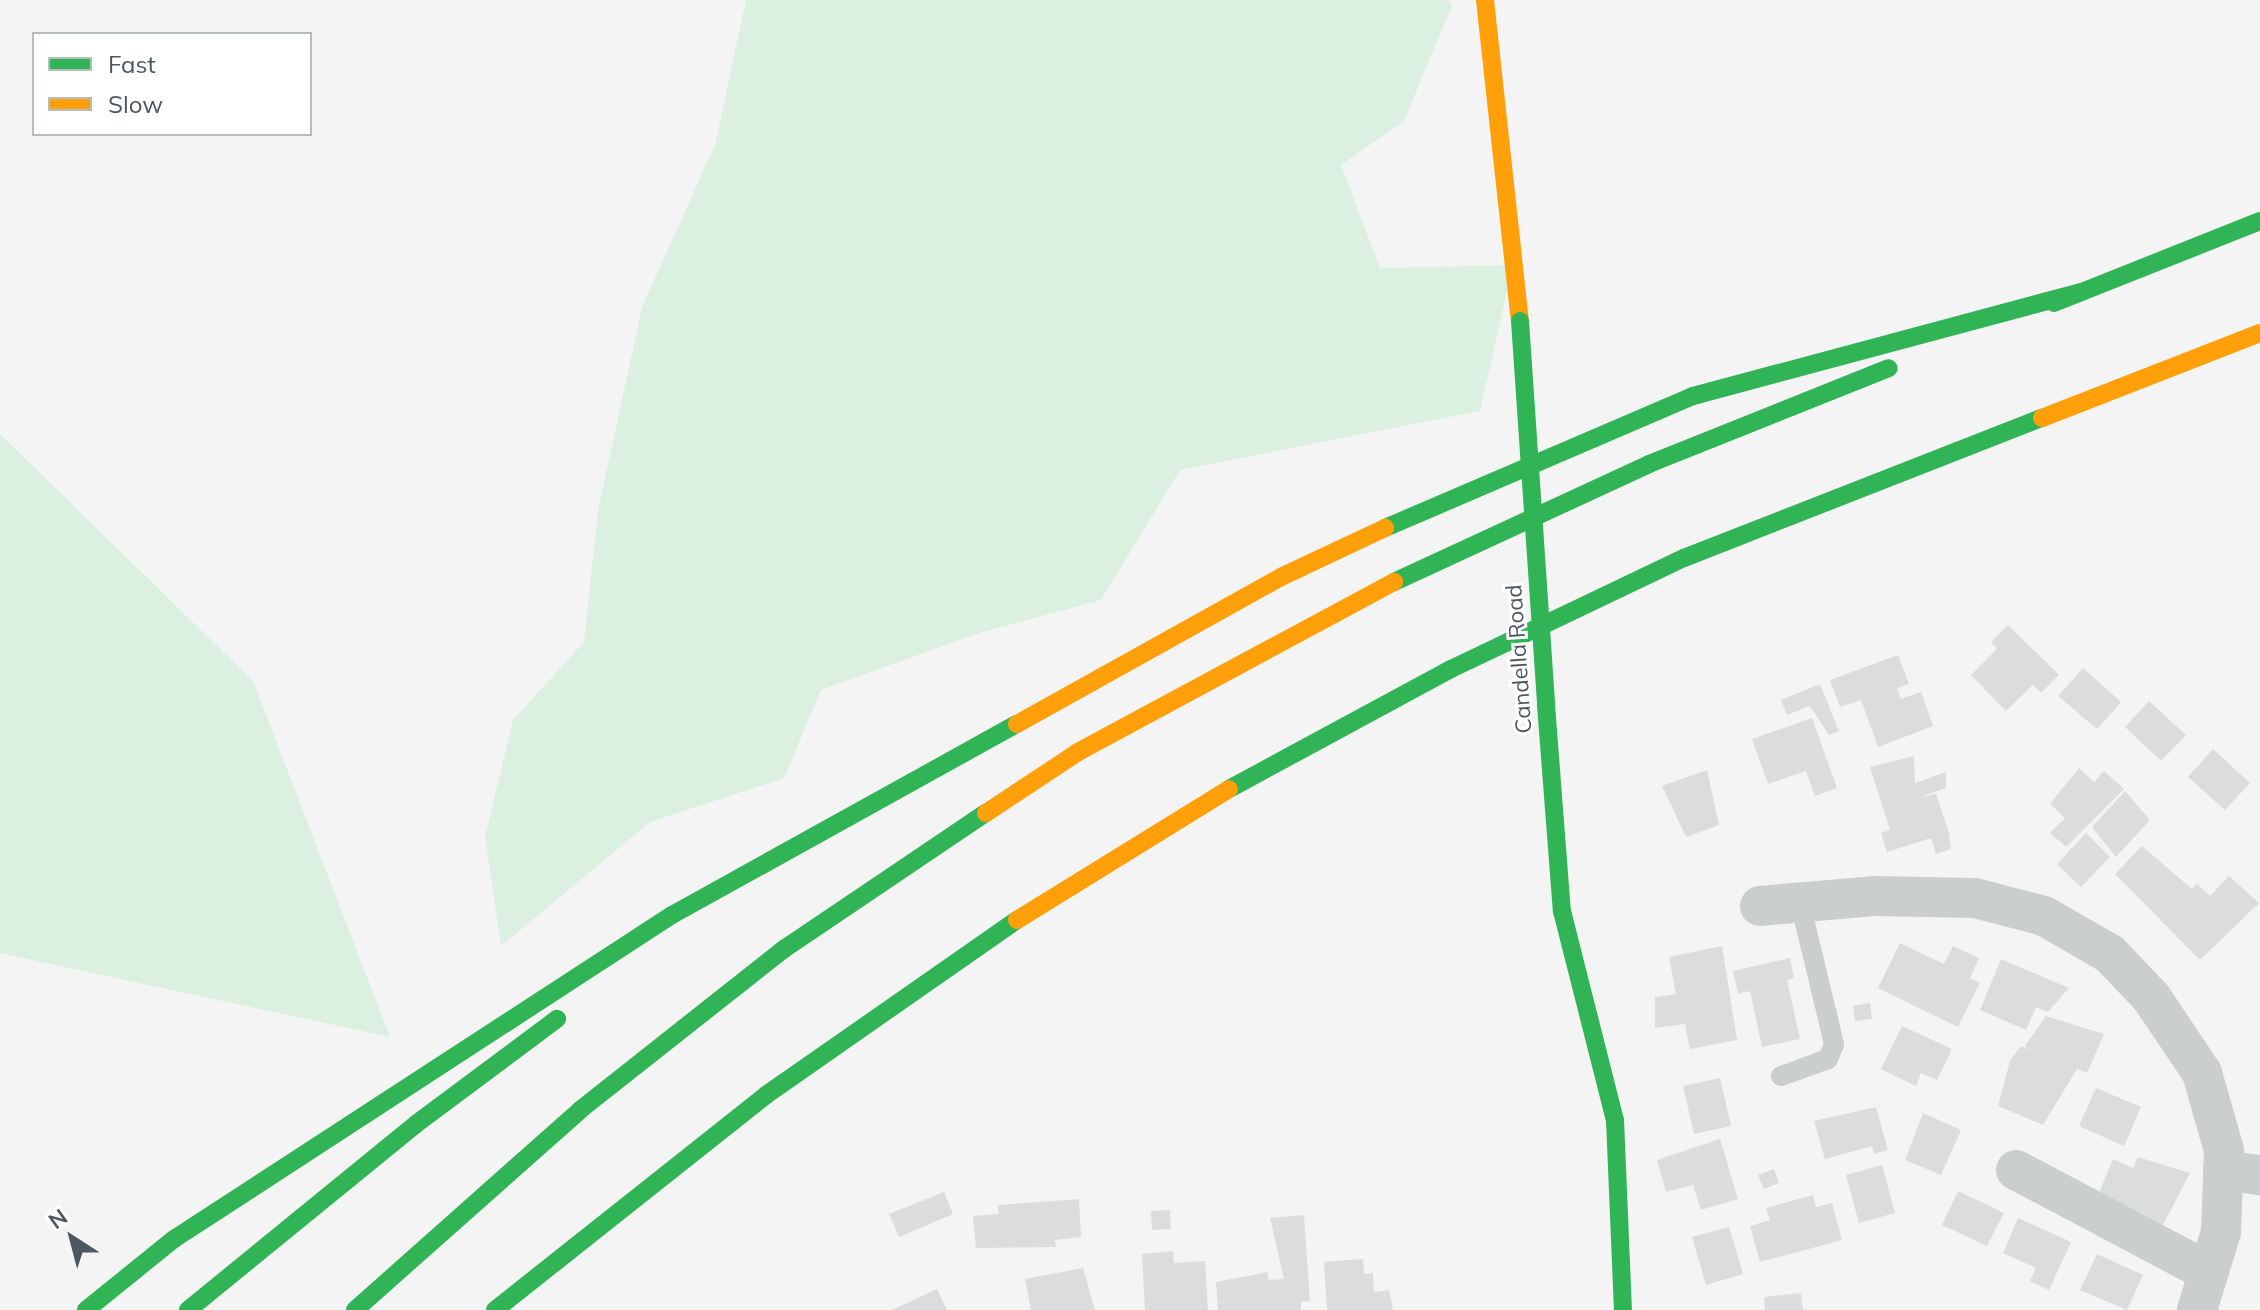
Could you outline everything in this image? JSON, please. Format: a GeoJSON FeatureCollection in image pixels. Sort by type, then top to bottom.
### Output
{"type":"FeatureCollection","features":[{"type":"Feature","properties":{"kind":"main road","name":"Candella Road"},"geometry":{"type":"LineString","coordinates":[[1485,0],[1520,321],[1562,911],[1615,1120],[1623,1310]]}},
{"type":"Feature","properties":{"kind":"main road"},"geometry":{"type":"LineString","coordinates":[[355,1310],[580,1110],[784,949],[1078,752],[1346,605],[1649,464],[2260,221]]}},
{"type":"Feature","properties":{"kind":"main road"},"geometry":{"type":"LineString","coordinates":[[86,1310],[174,1239],[488,1032],[818,829],[1283,576],[1488,480],[1693,396],[2081,292]]}},
{"type":"Feature","properties":{"kind":"main road"},"geometry":{"type":"LineString","coordinates":[[495,1310],[766,1095],[964,953],[1212,798],[1451,669],[1684,558],[2260,333]]}},
{"type":"Feature","properties":{"kind":"main road"},"geometry":{"type":"LineString","coordinates":[[612,979],[818,829]]}},
{"type":"Feature","properties":{"kind":"main road"},"geometry":{"type":"LineString","coordinates":[[188,1310],[416,1124],[575,1006]]}},
{"type":"Feature","properties":{"kind":"main road"},"geometry":{"type":"LineString","coordinates":[[546,1298],[602,1223]]}},
{"type":"Feature","properties":{"kind":"street"},"geometry":{"type":"LineString","coordinates":[[1760,906],[1800,902],[1975,898],[2044,916],[2110,954],[2151,997],[2202,1073],[2224,1150],[2242,1173],[2197,1310]]}},
{"type":"Feature","properties":{"kind":"street"},"geometry":{"type":"LineString","coordinates":[[2016,1170],[2209,1272]]}},
{"type":"Feature","properties":{"kind":"lane"},"geometry":{"type":"LineString","coordinates":[[1781,1076],[1828,1059],[1834,1044],[1800,902]]}},
{"type":"Feature","properties":{"kind":"green space"},"geometry":{"type":"Polygon","coordinates":[[[746,0],[1448,0],[1452,5],[1404,121],[1341,165],[1380,268],[1513,265],[1480,411],[1180,470],[1101,600],[979,633],[821,690],[784,778],[650,822],[501,946],[485,837],[513,720],[584,642],[598,511],[642,307],[715,145],[746,0]]]}},
{"type":"Feature","properties":{"kind":"green space"},"geometry":{"type":"Polygon","coordinates":[[[0,434],[253,681],[390,1037],[0,953],[0,434]]]}},
{"type":"Feature","properties":{"kind":"building"},"geometry":{"type":"Polygon","coordinates":[[[2008,625],[2059,675],[2041,693],[2033,685],[2006,711],[1971,675],[1997,649],[1991,642],[2008,625]]]}},
{"type":"Feature","properties":{"kind":"building"},"geometry":{"type":"Polygon","coordinates":[[[1898,655],[1909,684],[1897,688],[1901,699],[1921,692],[1933,726],[1878,747],[1861,700],[1840,707],[1830,680],[1898,655]]]}},
{"type":"Feature","properties":{"kind":"building"},"geometry":{"type":"Polygon","coordinates":[[[2083,668],[2121,702],[2097,729],[2058,696],[2083,668]]]}},
{"type":"Feature","properties":{"kind":"building"},"geometry":{"type":"Polygon","coordinates":[[[1820,684],[1839,731],[1829,735],[1810,706],[1787,715],[1781,700],[1820,684]]]}},
{"type":"Feature","properties":{"kind":"building"},"geometry":{"type":"Polygon","coordinates":[[[2149,701],[2186,735],[2161,761],[2125,727],[2149,701]]]}},
{"type":"Feature","properties":{"kind":"building"},"geometry":{"type":"Polygon","coordinates":[[[1812,718],[1837,788],[1815,796],[1806,771],[1768,784],[1752,739],[1812,718]]]}},
{"type":"Feature","properties":{"kind":"building"},"geometry":{"type":"Polygon","coordinates":[[[2213,749],[2250,783],[2225,810],[2188,777],[2213,749]]]}},
{"type":"Feature","properties":{"kind":"building"},"geometry":{"type":"Polygon","coordinates":[[[1914,756],[1915,783],[1946,772],[1946,788],[1920,797],[1936,794],[1949,833],[1951,849],[1936,854],[1931,838],[1887,852],[1881,833],[1890,830],[1870,767],[1914,756]]]}},
{"type":"Feature","properties":{"kind":"building"},"geometry":{"type":"Polygon","coordinates":[[[2079,768],[2094,782],[2104,771],[2124,789],[2066,847],[2050,833],[2065,818],[2050,804],[2079,768]]]}},
{"type":"Feature","properties":{"kind":"building"},"geometry":{"type":"Polygon","coordinates":[[[1707,770],[1719,825],[1686,837],[1662,786],[1707,770]]]}},
{"type":"Feature","properties":{"kind":"building"},"geometry":{"type":"Polygon","coordinates":[[[2125,791],[2150,820],[2116,857],[2092,827],[2125,791]]]}},
{"type":"Feature","properties":{"kind":"building"},"geometry":{"type":"Polygon","coordinates":[[[2086,833],[2110,857],[2081,887],[2057,864],[2086,833]]]}},
{"type":"Feature","properties":{"kind":"building"},"geometry":{"type":"Polygon","coordinates":[[[2142,846],[2192,889],[2197,884],[2210,896],[2229,876],[2259,903],[2200,960],[2115,874],[2142,846]]]}},
{"type":"Feature","properties":{"kind":"building"},"geometry":{"type":"Polygon","coordinates":[[[1900,943],[1944,964],[1953,946],[1979,958],[1970,978],[1980,983],[1958,1027],[1878,988],[1900,943]]]}},
{"type":"Feature","properties":{"kind":"building"},"geometry":{"type":"Polygon","coordinates":[[[1722,946],[1737,1040],[1690,1049],[1685,1024],[1655,1028],[1655,997],[1676,994],[1669,957],[1722,946]]]}},
{"type":"Feature","properties":{"kind":"building"},"geometry":{"type":"Polygon","coordinates":[[[1790,958],[1794,978],[1787,980],[1800,1039],[1762,1047],[1750,991],[1738,994],[1733,971],[1790,958]]]}},
{"type":"Feature","properties":{"kind":"building"},"geometry":{"type":"Polygon","coordinates":[[[2001,959],[2069,988],[2048,1012],[2036,1007],[2026,1030],[1980,1010],[2001,959]]]}},
{"type":"Feature","properties":{"kind":"building"},"geometry":{"type":"Polygon","coordinates":[[[1870,1003],[1872,1019],[1855,1021],[1853,1006],[1870,1003]]]}},
{"type":"Feature","properties":{"kind":"building"},"geometry":{"type":"Polygon","coordinates":[[[2046,1016],[2104,1034],[2087,1073],[2077,1069],[2043,1125],[1998,1106],[2010,1061],[2021,1046],[2030,1050],[2025,1046],[2046,1016]]]}},
{"type":"Feature","properties":{"kind":"building"},"geometry":{"type":"Polygon","coordinates":[[[1902,1026],[1952,1049],[1937,1080],[1921,1073],[1916,1086],[1881,1069],[1902,1026]]]}},
{"type":"Feature","properties":{"kind":"building"},"geometry":{"type":"Polygon","coordinates":[[[1720,1078],[1731,1126],[1694,1134],[1683,1086],[1720,1078]]]}},
{"type":"Feature","properties":{"kind":"building"},"geometry":{"type":"Polygon","coordinates":[[[2096,1088],[2141,1107],[2124,1146],[2079,1126],[2096,1088]]]}},
{"type":"Feature","properties":{"kind":"building"},"geometry":{"type":"Polygon","coordinates":[[[1876,1107],[1888,1150],[1874,1154],[1872,1146],[1825,1159],[1814,1121],[1876,1107]]]}},
{"type":"Feature","properties":{"kind":"building"},"geometry":{"type":"Polygon","coordinates":[[[1923,1113],[1961,1130],[1941,1175],[1905,1160],[1923,1113]]]}},
{"type":"Feature","properties":{"kind":"building"},"geometry":{"type":"Polygon","coordinates":[[[1720,1139],[1738,1199],[1701,1210],[1693,1185],[1666,1192],[1657,1160],[1720,1139]]]}},
{"type":"Feature","properties":{"kind":"building"},"geometry":{"type":"Polygon","coordinates":[[[2138,1157],[2190,1173],[2163,1225],[2098,1195],[2113,1159],[2133,1168],[2138,1157]]]}},
{"type":"Feature","properties":{"kind":"building"},"geometry":{"type":"Polygon","coordinates":[[[1882,1165],[1895,1213],[1859,1223],[1846,1175],[1882,1165]]]}},
{"type":"Feature","properties":{"kind":"building"},"geometry":{"type":"Polygon","coordinates":[[[1774,1169],[1779,1183],[1764,1189],[1758,1175],[1774,1169]]]}},
{"type":"Feature","properties":{"kind":"building"},"geometry":{"type":"Polygon","coordinates":[[[1958,1191],[2004,1213],[1987,1246],[1942,1225],[1958,1191]]]}},
{"type":"Feature","properties":{"kind":"building"},"geometry":{"type":"Polygon","coordinates":[[[944,1192],[953,1214],[899,1237],[889,1214],[944,1192]]]}},
{"type":"Feature","properties":{"kind":"building"},"geometry":{"type":"Polygon","coordinates":[[[1813,1195],[1816,1207],[1832,1203],[1842,1240],[1760,1262],[1750,1226],[1770,1220],[1766,1208],[1813,1195]]]}},
{"type":"Feature","properties":{"kind":"building"},"geometry":{"type":"Polygon","coordinates":[[[1079,1199],[1081,1237],[1055,1240],[1056,1247],[976,1248],[973,1216],[999,1214],[998,1205],[1079,1199]]]}},
{"type":"Feature","properties":{"kind":"building"},"geometry":{"type":"Polygon","coordinates":[[[1170,1210],[1171,1229],[1152,1230],[1151,1211],[1170,1210]]]}},
{"type":"Feature","properties":{"kind":"building"},"geometry":{"type":"Polygon","coordinates":[[[1304,1215],[1310,1301],[1301,1302],[1301,1310],[1218,1310],[1216,1282],[1268,1272],[1268,1280],[1284,1279],[1270,1218],[1304,1215]]]}},
{"type":"Feature","properties":{"kind":"building"},"geometry":{"type":"Polygon","coordinates":[[[2018,1218],[2071,1242],[2049,1290],[2030,1281],[2036,1268],[2003,1253],[2018,1218]]]}},
{"type":"Feature","properties":{"kind":"building"},"geometry":{"type":"Polygon","coordinates":[[[1729,1227],[1743,1274],[1706,1285],[1692,1237],[1729,1227]]]}},
{"type":"Feature","properties":{"kind":"building"},"geometry":{"type":"Polygon","coordinates":[[[1173,1251],[1174,1263],[1205,1261],[1208,1310],[1145,1310],[1142,1254],[1173,1251]]]}},
{"type":"Feature","properties":{"kind":"building"},"geometry":{"type":"Polygon","coordinates":[[[2097,1254],[2143,1275],[2127,1310],[2080,1290],[2097,1254]]]}},
{"type":"Feature","properties":{"kind":"building"},"geometry":{"type":"Polygon","coordinates":[[[1363,1259],[1364,1274],[1373,1273],[1374,1292],[1389,1290],[1393,1310],[1327,1310],[1324,1262],[1363,1259]]]}},
{"type":"Feature","properties":{"kind":"building"},"geometry":{"type":"Polygon","coordinates":[[[1083,1268],[1095,1310],[1031,1310],[1025,1279],[1083,1268]]]}},
{"type":"Feature","properties":{"kind":"building"},"geometry":{"type":"Polygon","coordinates":[[[937,1289],[947,1310],[892,1310],[937,1289]]]}},
{"type":"Feature","properties":{"kind":"building"},"geometry":{"type":"Polygon","coordinates":[[[1801,1293],[1803,1310],[1765,1310],[1764,1297],[1801,1293]]]}},
{"type":"Feature","properties":{"kind":"traffic: fast"},"geometry":{"type":"LineString","coordinates":[[2054,303],[2260,221]]}},
{"type":"Feature","properties":{"kind":"traffic: fast"},"geometry":{"type":"LineString","coordinates":[[1385,528],[1693,396],[2081,292]]}},
{"type":"Feature","properties":{"kind":"traffic: fast"},"geometry":{"type":"LineString","coordinates":[[1520,321],[1546,705]]}},
{"type":"Feature","properties":{"kind":"traffic: fast"},"geometry":{"type":"LineString","coordinates":[[1394,582],[1649,464],[1889,368]]}},
{"type":"Feature","properties":{"kind":"traffic: fast"},"geometry":{"type":"LineString","coordinates":[[1229,789],[1451,669],[1684,558],[2042,418]]}},
{"type":"Feature","properties":{"kind":"traffic: fast"},"geometry":{"type":"LineString","coordinates":[[1546,705],[1562,911],[1615,1120],[1623,1310]]}},
{"type":"Feature","properties":{"kind":"traffic: fast"},"geometry":{"type":"LineString","coordinates":[[86,1310],[174,1239],[672,915],[1017,724]]}},
{"type":"Feature","properties":{"kind":"traffic: fast"},"geometry":{"type":"LineString","coordinates":[[355,1310],[580,1110],[784,949],[986,813]]}},
{"type":"Feature","properties":{"kind":"traffic: fast"},"geometry":{"type":"LineString","coordinates":[[495,1310],[766,1095],[1017,920]]}},
{"type":"Feature","properties":{"kind":"traffic: fast"},"geometry":{"type":"LineString","coordinates":[[188,1310],[416,1124],[557,1019]]}},
{"type":"Feature","properties":{"kind":"traffic: slow"},"geometry":{"type":"LineString","coordinates":[[1485,0],[1520,321]]}},
{"type":"Feature","properties":{"kind":"traffic: slow"},"geometry":{"type":"LineString","coordinates":[[2042,418],[2260,333]]}},
{"type":"Feature","properties":{"kind":"traffic: slow"},"geometry":{"type":"LineString","coordinates":[[1017,724],[1283,576],[1385,528]]}},
{"type":"Feature","properties":{"kind":"traffic: slow"},"geometry":{"type":"LineString","coordinates":[[986,813],[1078,752],[1394,582]]}},
{"type":"Feature","properties":{"kind":"traffic: slow"},"geometry":{"type":"LineString","coordinates":[[1017,920],[1229,789]]}}]}
